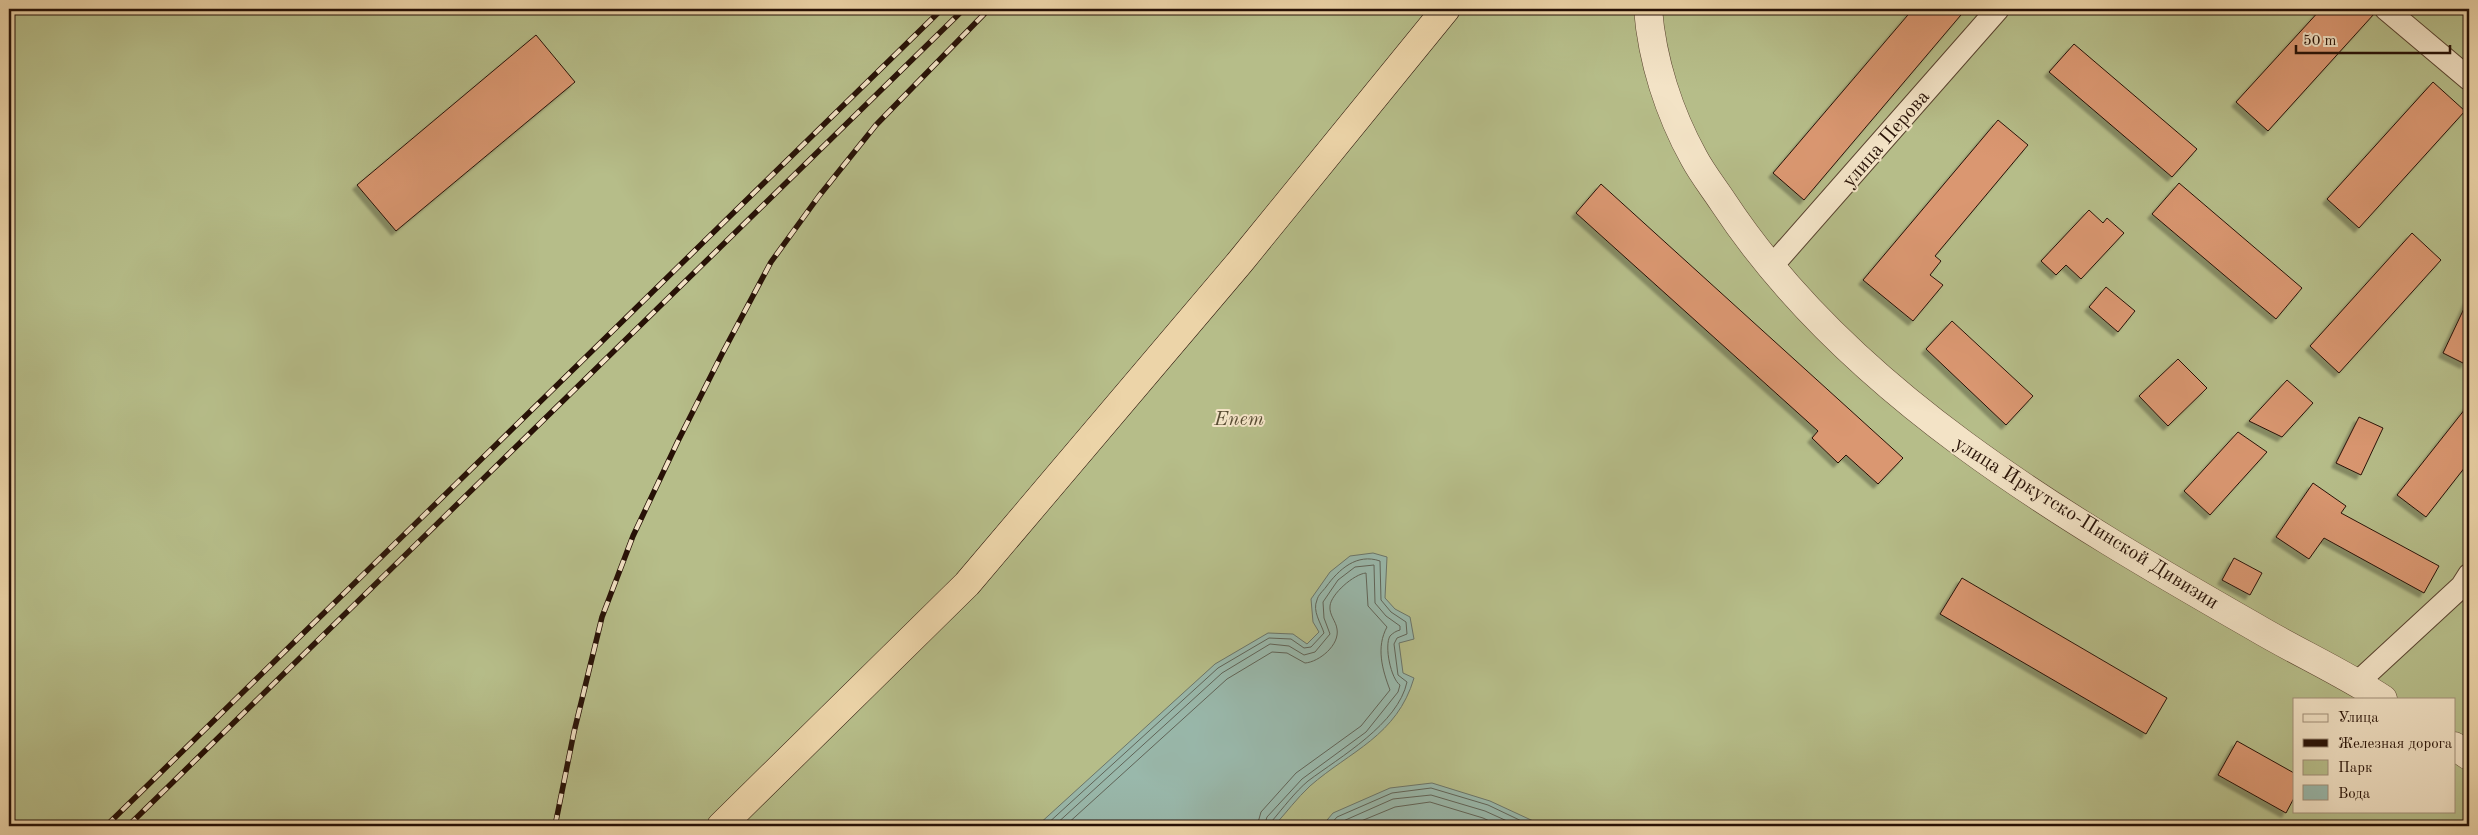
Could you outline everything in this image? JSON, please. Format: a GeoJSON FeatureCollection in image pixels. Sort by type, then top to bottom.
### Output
{"type":"FeatureCollection","features":[{"type":"Feature","properties":{"kind":"highway"},"geometry":{"type":"LineString","coordinates":[[721,826],[967,584],[1240,262],[1446,9]]}},
{"type":"Feature","properties":{"kind":"street","name":"улица Иркутско-Пинской Дивизии"},"geometry":{"type":"LineString","coordinates":[[1648,9],[1650,35],[1665,92],[1694,158],[1744,234],[1809,310],[1905,400],[1953,437],[2096,533],[2257,628],[2358,682],[2382,698]]}},
{"type":"Feature","properties":{"kind":"street","name":"улица Перова"},"geometry":{"type":"LineString","coordinates":[[1771,267],[1998,9]]}},
{"type":"Feature","properties":{"kind":"street"},"geometry":{"type":"LineString","coordinates":[[2386,9],[2469,79]]}},
{"type":"Feature","properties":{"kind":"street"},"geometry":{"type":"LineString","coordinates":[[2358,682],[2462,586],[2469,575]]}},
{"type":"Feature","properties":{"kind":"street"},"geometry":{"type":"LineString","coordinates":[[2456,747],[2469,756]]}},
{"type":"Feature","properties":{"kind":"green space","name":"Enem"},"geometry":{"type":"Polygon","coordinates":[[[9,9],[2469,9],[2469,826],[9,826],[9,9]]]}},
{"type":"Feature","properties":{"kind":"water"},"geometry":{"type":"Polygon","coordinates":[[[1373,553],[1387,557],[1385,598],[1395,609],[1410,617],[1414,639],[1399,643],[1403,673],[1414,678],[1406,698],[1384,728],[1371,741],[1310,786],[1274,826],[1037,826],[1215,664],[1268,633],[1293,634],[1307,644],[1319,632],[1313,622],[1311,599],[1330,572],[1350,556],[1373,553]]]}},
{"type":"Feature","properties":{"kind":"water"},"geometry":{"type":"Polygon","coordinates":[[[1432,783],[1490,801],[1544,826],[1322,826],[1333,813],[1390,788],[1432,783]]]}},
{"type":"Feature","properties":{"kind":"building"},"geometry":{"type":"Polygon","coordinates":[[[1913,9],[1966,9],[1804,200],[1773,173],[1913,9]]]}},
{"type":"Feature","properties":{"kind":"building"},"geometry":{"type":"Polygon","coordinates":[[[2321,9],[2373,9],[2374,14],[2268,131],[2236,102],[2321,9]]]}},
{"type":"Feature","properties":{"kind":"building"},"geometry":{"type":"Polygon","coordinates":[[[536,35],[575,82],[396,231],[357,185],[536,35]]]}},
{"type":"Feature","properties":{"kind":"building"},"geometry":{"type":"Polygon","coordinates":[[[2074,44],[2197,149],[2172,177],[2049,72],[2074,44]]]}},
{"type":"Feature","properties":{"kind":"building"},"geometry":{"type":"Polygon","coordinates":[[[2433,82],[2465,111],[2359,228],[2327,199],[2433,82]]]}},
{"type":"Feature","properties":{"kind":"building"},"geometry":{"type":"Polygon","coordinates":[[[1998,120],[2028,145],[1935,256],[1941,261],[1930,275],[1943,285],[1913,321],[1863,280],[1998,120]]]}},
{"type":"Feature","properties":{"kind":"building"},"geometry":{"type":"Polygon","coordinates":[[[2179,183],[2302,288],[2276,319],[2152,214],[2179,183]]]}},
{"type":"Feature","properties":{"kind":"building"},"geometry":{"type":"Polygon","coordinates":[[[1601,184],[1903,458],[1878,484],[1846,455],[1838,463],[1812,438],[1818,431],[1576,213],[1601,184]]]}},
{"type":"Feature","properties":{"kind":"building"},"geometry":{"type":"Polygon","coordinates":[[[2089,210],[2103,223],[2107,218],[2124,233],[2081,279],[2066,265],[2056,275],[2041,261],[2089,210]]]}},
{"type":"Feature","properties":{"kind":"building"},"geometry":{"type":"Polygon","coordinates":[[[2412,233],[2441,260],[2339,373],[2310,346],[2412,233]]]}},
{"type":"Feature","properties":{"kind":"building"},"geometry":{"type":"Polygon","coordinates":[[[2106,287],[2135,311],[2118,332],[2089,307],[2106,287]]]}},
{"type":"Feature","properties":{"kind":"building"},"geometry":{"type":"Polygon","coordinates":[[[2469,298],[2469,355],[2465,364],[2443,353],[2469,298]]]}},
{"type":"Feature","properties":{"kind":"building"},"geometry":{"type":"Polygon","coordinates":[[[1952,321],[2033,396],[2006,425],[1926,349],[1952,321]]]}},
{"type":"Feature","properties":{"kind":"building"},"geometry":{"type":"Polygon","coordinates":[[[2178,359],[2207,388],[2168,426],[2139,396],[2178,359]]]}},
{"type":"Feature","properties":{"kind":"building"},"geometry":{"type":"Polygon","coordinates":[[[2287,380],[2313,403],[2282,437],[2249,421],[2287,380]]]}},
{"type":"Feature","properties":{"kind":"building"},"geometry":{"type":"Polygon","coordinates":[[[2469,404],[2469,462],[2426,517],[2397,495],[2469,404]]]}},
{"type":"Feature","properties":{"kind":"building"},"geometry":{"type":"Polygon","coordinates":[[[2359,417],[2383,428],[2361,475],[2336,463],[2359,417]]]}},
{"type":"Feature","properties":{"kind":"building"},"geometry":{"type":"Polygon","coordinates":[[[2238,432],[2267,452],[2210,515],[2184,491],[2238,432]]]}},
{"type":"Feature","properties":{"kind":"building"},"geometry":{"type":"Polygon","coordinates":[[[2313,483],[2346,506],[2341,513],[2439,566],[2424,593],[2324,538],[2309,559],[2276,537],[2313,483]]]}},
{"type":"Feature","properties":{"kind":"building"},"geometry":{"type":"Polygon","coordinates":[[[2234,558],[2262,573],[2250,595],[2222,580],[2234,558]]]}},
{"type":"Feature","properties":{"kind":"building"},"geometry":{"type":"Polygon","coordinates":[[[1962,578],[2167,698],[2146,734],[1940,614],[1962,578]]]}},
{"type":"Feature","properties":{"kind":"building"},"geometry":{"type":"Polygon","coordinates":[[[2237,741],[2293,772],[2293,800],[2286,813],[2218,775],[2237,741]]]}},
{"type":"Feature","properties":{"kind":"railway"},"geometry":{"type":"LineString","coordinates":[[106,826],[942,9]]}},
{"type":"Feature","properties":{"kind":"railway"},"geometry":{"type":"LineString","coordinates":[[128,826],[964,9]]}},
{"type":"Feature","properties":{"kind":"railway"},"geometry":{"type":"LineString","coordinates":[[555,826],[574,732],[602,617],[633,536],[722,354],[771,262],[819,196],[876,125],[989,9]]}}]}
